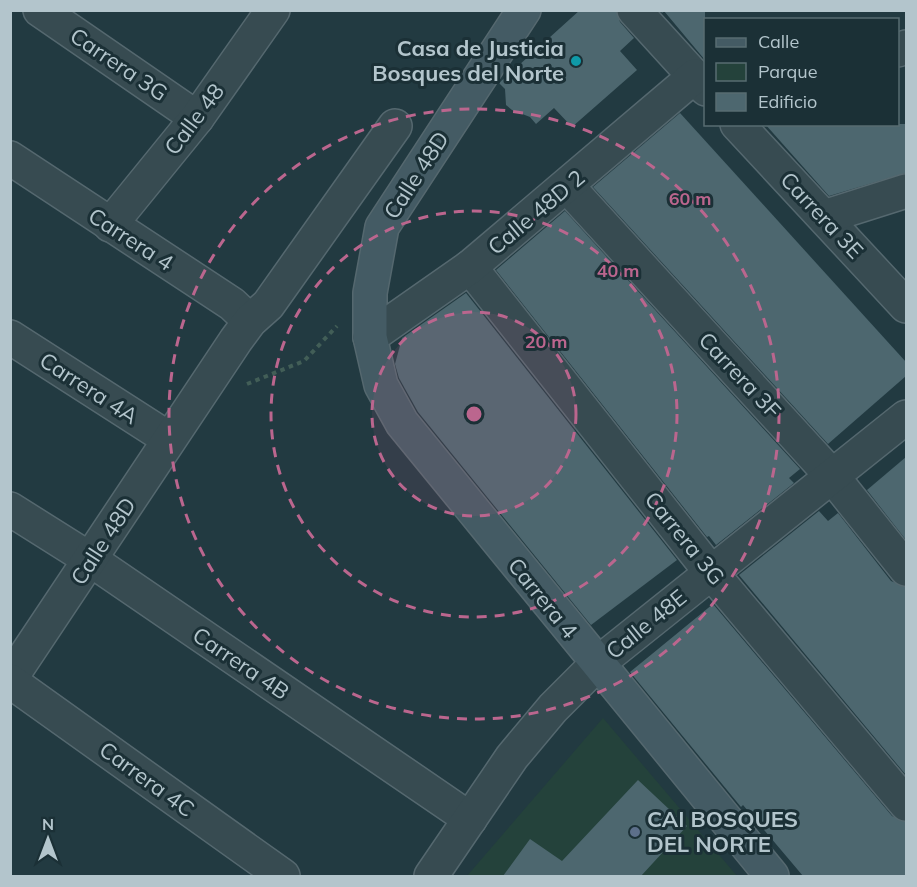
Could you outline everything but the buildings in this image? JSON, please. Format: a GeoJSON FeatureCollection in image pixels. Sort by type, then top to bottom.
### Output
{"type":"FeatureCollection","features":[{"type":"Feature","properties":{"kind":"main road","name":"Calle 48D"},"geometry":{"type":"LineString","coordinates":[[370,293],[382,227],[524,10]]}},
{"type":"Feature","properties":{"kind":"main road","name":"Carrera 4"},"geometry":{"type":"LineString","coordinates":[[370,293],[370,337],[381,385],[402,423],[772,876]]}},
{"type":"Feature","properties":{"kind":"street","name":"Carrera 3G"},"geometry":{"type":"LineString","coordinates":[[40,10],[197,118]]}},
{"type":"Feature","properties":{"kind":"street","name":"Calle 48"},"geometry":{"type":"LineString","coordinates":[[110,225],[197,118],[273,10]]}},
{"type":"Feature","properties":{"kind":"street"},"geometry":{"type":"LineString","coordinates":[[634,10],[700,83]]}},
{"type":"Feature","properties":{"kind":"street","name":"Calle 48D 2"},"geometry":{"type":"LineString","coordinates":[[370,337],[470,267],[567,186],[700,83]]}},
{"type":"Feature","properties":{"kind":"street","name":"Calle 48D"},"geometry":{"type":"LineString","coordinates":[[10,680],[250,321],[268,305],[395,126]]}},
{"type":"Feature","properties":{"kind":"street","name":"Carrera 3E"},"geometry":{"type":"LineString","coordinates":[[739,126],[906,306]]}},
{"type":"Feature","properties":{"kind":"street","name":"Carrera 4"},"geometry":{"type":"LineString","coordinates":[[10,158],[232,304],[250,321]]}},
{"type":"Feature","properties":{"kind":"street","name":"Carrera 3F"},"geometry":{"type":"LineString","coordinates":[[567,186],[832,476],[906,569]]}},
{"type":"Feature","properties":{"kind":"street"},"geometry":{"type":"LineString","coordinates":[[824,217],[906,191]]}},
{"type":"Feature","properties":{"kind":"street","name":"Carrera 3G"},"geometry":{"type":"LineString","coordinates":[[470,267],[710,571],[906,804]]}},
{"type":"Feature","properties":{"kind":"street","name":"Carrera 4A"},"geometry":{"type":"LineString","coordinates":[[10,337],[169,439]]}},
{"type":"Feature","properties":{"kind":"street","name":"Calle 48E"},"geometry":{"type":"LineString","coordinates":[[431,876],[512,757],[553,708],[597,664],[710,571],[906,417]]}},
{"type":"Feature","properties":{"kind":"street","name":"Carrera 4B"},"geometry":{"type":"LineString","coordinates":[[10,508],[91,560],[470,819]]}},
{"type":"Feature","properties":{"kind":"street","name":"Carrera 4C"},"geometry":{"type":"LineString","coordinates":[[10,680],[283,876]]}},
{"type":"Feature","properties":{"kind":"path"},"geometry":{"type":"LineString","coordinates":[[195,401],[260,380],[304,361],[370,293]]}},
{"type":"Feature","properties":{"kind":"green space"},"geometry":{"type":"Polygon","coordinates":[[[603,718],[737,876],[467,876],[603,718]]]}},
{"type":"Feature","properties":{"kind":"place","name":"Casa de Justicia Bosques del Norte"},"geometry":{"type":"Point","coordinates":[576,61]}},
{"type":"Feature","properties":{"kind":"place","name":"CAI BOSQUES DEL NORTE"},"geometry":{"type":"Point","coordinates":[635,832]}}]}
